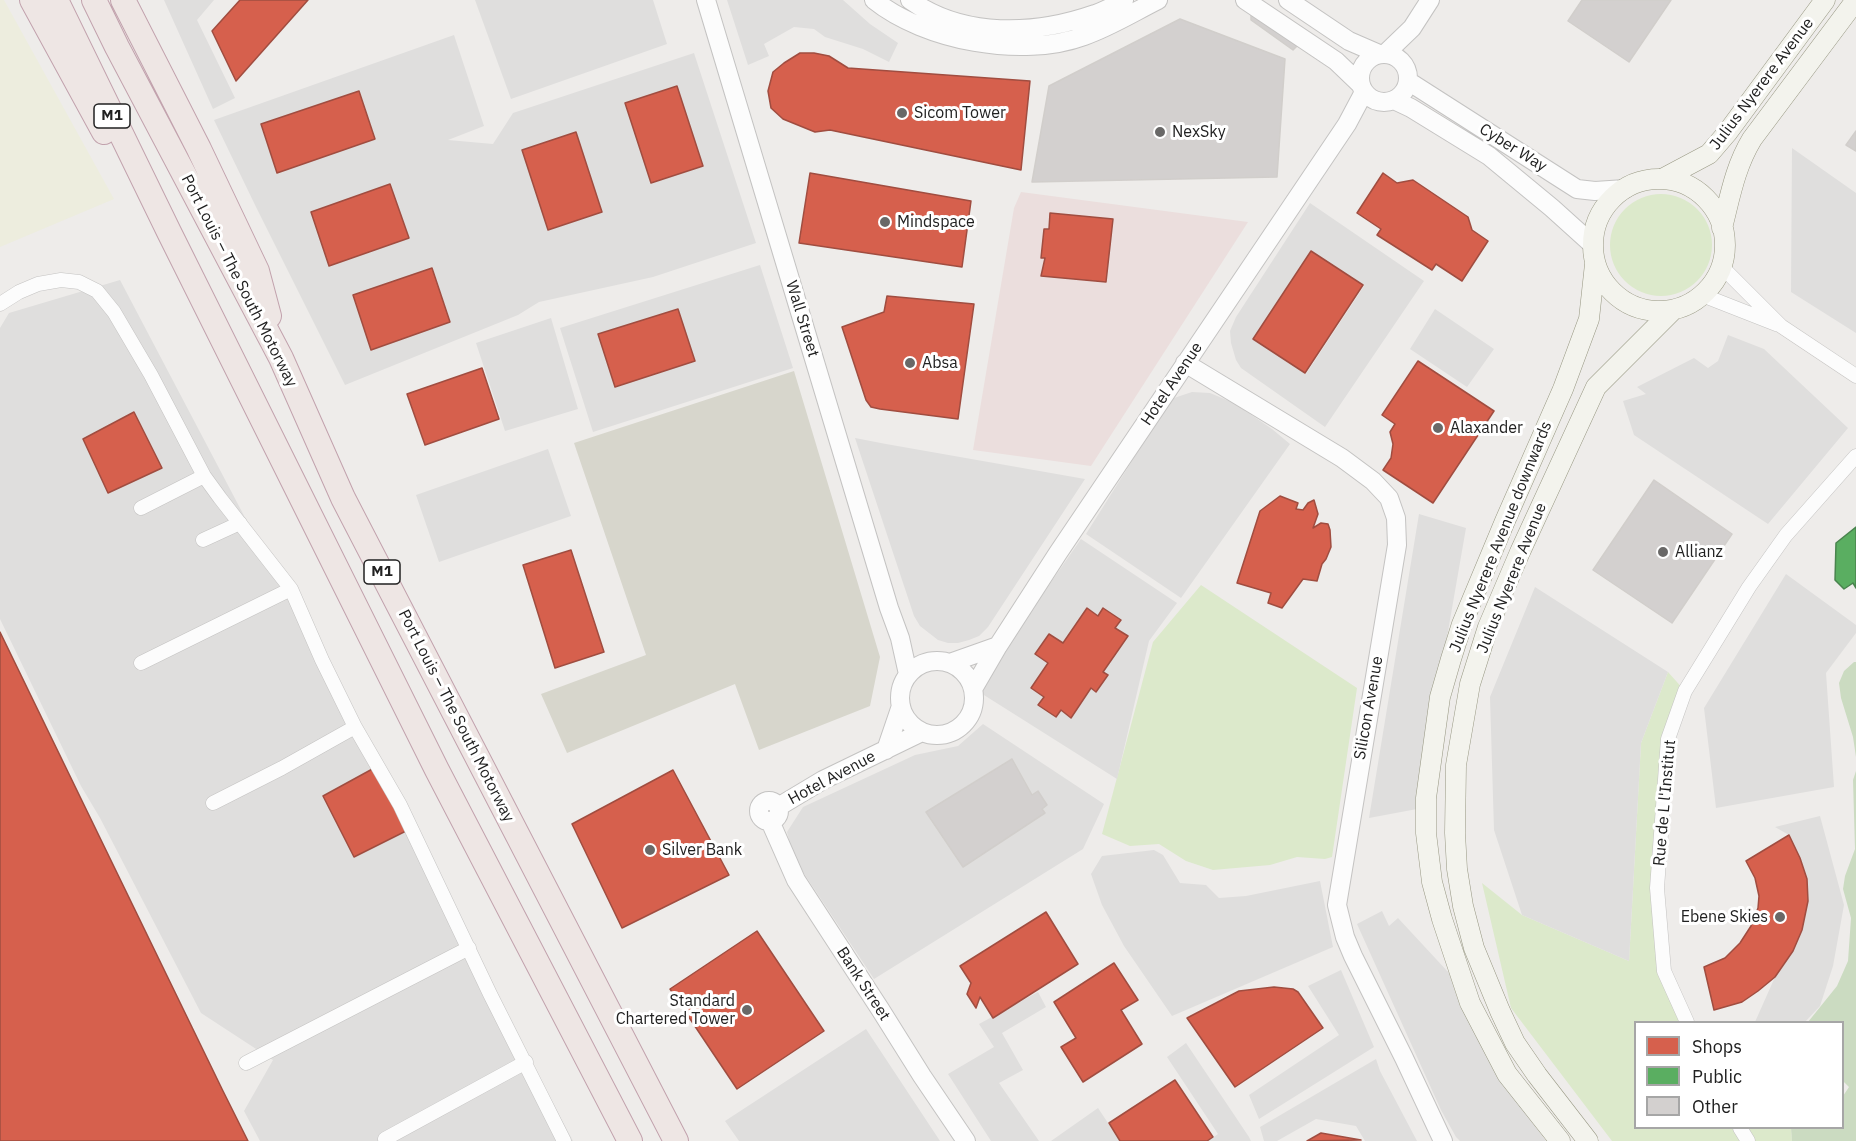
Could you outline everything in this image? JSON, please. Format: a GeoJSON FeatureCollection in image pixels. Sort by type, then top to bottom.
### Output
{"type":"FeatureCollection","features":[{"type":"Feature","properties":{"kind":"highway"},"geometry":{"type":"LineString","coordinates":[[32,0],[96,119],[169,232]]}},
{"type":"Feature","properties":{"kind":"highway","name":"M1"},"geometry":{"type":"LineString","coordinates":[[56,0],[437,770],[627,1136]]}},
{"type":"Feature","properties":{"kind":"highway","name":"Port Louis – The South Motorway"},"geometry":{"type":"LineString","coordinates":[[94,0],[281,358],[343,498],[676,1141]]}},
{"type":"Feature","properties":{"kind":"highway"},"geometry":{"type":"LineString","coordinates":[[123,0],[200,149],[257,271],[281,358]]}},
{"type":"Feature","properties":{"kind":"main road","name":"Julius Nyerere Avenue"},"geometry":{"type":"LineString","coordinates":[[1662,179],[1709,154],[1825,0]]}},
{"type":"Feature","properties":{"kind":"main road","name":"Julius Nyerere Avenue"},"geometry":{"type":"LineString","coordinates":[[1722,228],[1734,176],[1742,156],[1766,117],[1856,0]]}},
{"type":"Feature","properties":{"kind":"main road"},"geometry":{"type":"LineString","coordinates":[[1662,179],[1682,183],[1700,194],[1714,209],[1722,228],[1725,247],[1721,266],[1714,282],[1702,295],[1688,304],[1673,310],[1653,311],[1634,307],[1617,297],[1604,282],[1594,255],[1597,223],[1608,204],[1625,189],[1643,181],[1662,179]]}},
{"type":"Feature","properties":{"kind":"main road","name":"Julius Nyerere Avenue downwards"},"geometry":{"type":"LineString","coordinates":[[1560,1141],[1507,1074],[1470,1003],[1432,882],[1426,833],[1426,798],[1440,697],[1451,659],[1466,614],[1563,388],[1589,319],[1594,255]]}},
{"type":"Feature","properties":{"kind":"main road","name":"Julius Nyerere Avenue"},"geometry":{"type":"LineString","coordinates":[[1587,1141],[1515,1042],[1474,948],[1463,906],[1457,869],[1456,765],[1470,684],[1488,627],[1596,387],[1673,310]]}},
{"type":"Feature","properties":{"kind":"street","name":"Wall Street"},"geometry":{"type":"LineString","coordinates":[[706,0],[900,638],[908,674]]}},
{"type":"Feature","properties":{"kind":"street"},"geometry":{"type":"LineString","coordinates":[[874,0],[892,13],[918,26],[967,40],[1010,46],[1040,45],[1083,37],[1158,0]]}},
{"type":"Feature","properties":{"kind":"street"},"geometry":{"type":"LineString","coordinates":[[910,0],[939,16],[978,28],[1007,31],[1096,14],[1124,0]]}},
{"type":"Feature","properties":{"kind":"street","name":"Cyber Way"},"geometry":{"type":"LineString","coordinates":[[1245,0],[1336,61],[1374,94],[1411,108],[1489,156],[1552,208],[1594,255]]}},
{"type":"Feature","properties":{"kind":"street"},"geometry":{"type":"LineString","coordinates":[[1288,0],[1349,41],[1382,54],[1394,56],[1407,73]]}},
{"type":"Feature","properties":{"kind":"street"},"geometry":{"type":"LineString","coordinates":[[1412,28],[1406,89],[1374,94],[1359,76],[1365,62],[1382,54],[1412,28],[1430,0]]}},
{"type":"Feature","properties":{"kind":"street","name":"Cyber Way"},"geometry":{"type":"LineString","coordinates":[[1407,73],[1578,189],[1595,191],[1625,189]]}},
{"type":"Feature","properties":{"kind":"street","name":"Hotel Avenue"},"geometry":{"type":"LineString","coordinates":[[973,689],[1058,553],[1185,363],[1347,124],[1374,94]]}},
{"type":"Feature","properties":{"kind":"street"},"geometry":{"type":"LineString","coordinates":[[1721,266],[1781,326],[1856,376]]}},
{"type":"Feature","properties":{"kind":"street"},"geometry":{"type":"LineString","coordinates":[[0,304],[38,284],[61,280],[79,282],[96,291],[114,312],[151,375],[204,476],[291,589],[355,727],[400,806],[490,994],[564,1141]]}},
{"type":"Feature","properties":{"kind":"street"},"geometry":{"type":"LineString","coordinates":[[1702,295],[1781,326]]}},
{"type":"Feature","properties":{"kind":"street","name":"Silicon Avenue"},"geometry":{"type":"LineString","coordinates":[[1185,363],[1342,458],[1373,481],[1389,498],[1396,518],[1397,545],[1337,906],[1345,937],[1353,956],[1443,1141]]}},
{"type":"Feature","properties":{"kind":"street","name":"Rue de L l'Institut"},"geometry":{"type":"LineString","coordinates":[[1686,1021],[1664,971],[1657,888],[1668,739],[1685,691],[1749,586],[1786,535],[1856,456]]}},
{"type":"Feature","properties":{"kind":"street"},"geometry":{"type":"LineString","coordinates":[[141,508],[204,476]]}},
{"type":"Feature","properties":{"kind":"street"},"geometry":{"type":"LineString","coordinates":[[203,540],[240,523]]}},
{"type":"Feature","properties":{"kind":"street"},"geometry":{"type":"LineString","coordinates":[[141,663],[291,589]]}},
{"type":"Feature","properties":{"kind":"street"},"geometry":{"type":"LineString","coordinates":[[900,638],[927,662]]}},
{"type":"Feature","properties":{"kind":"street"},"geometry":{"type":"LineString","coordinates":[[951,663],[998,646]]}},
{"type":"Feature","properties":{"kind":"street"},"geometry":{"type":"LineString","coordinates":[[939,660],[951,663],[961,669],[973,689],[974,700],[965,722],[956,730],[945,734],[933,735],[912,726],[901,706],[900,695],[908,674],[927,662],[939,660]]}},
{"type":"Feature","properties":{"kind":"street","name":"Hotel Avenue"},"geometry":{"type":"LineString","coordinates":[[886,750],[901,706]]}},
{"type":"Feature","properties":{"kind":"street"},"geometry":{"type":"LineString","coordinates":[[213,803],[355,727]]}},
{"type":"Feature","properties":{"kind":"street","name":"Hotel Avenue"},"geometry":{"type":"LineString","coordinates":[[774,814],[823,780],[922,732]]}},
{"type":"Feature","properties":{"kind":"street","name":"Bank Street"},"geometry":{"type":"LineString","coordinates":[[774,814],[796,880],[966,1141]]}},
{"type":"Feature","properties":{"kind":"street"},"geometry":{"type":"LineString","coordinates":[[246,1063],[469,948]]}},
{"type":"Feature","properties":{"kind":"street"},"geometry":{"type":"LineString","coordinates":[[385,1139],[526,1062]]}},
{"type":"Feature","properties":{"kind":"shaded area"},"geometry":{"type":"Polygon","coordinates":[[[0,0],[4,0],[114,199],[0,247],[0,0]]]}},
{"type":"Feature","properties":{"kind":"shaded area"},"geometry":{"type":"Polygon","coordinates":[[[164,0],[214,0],[197,20],[235,98],[213,109],[164,0]]]}},
{"type":"Feature","properties":{"kind":"shaded area"},"geometry":{"type":"Polygon","coordinates":[[[475,0],[653,0],[667,44],[511,99],[475,0]]]}},
{"type":"Feature","properties":{"kind":"shaded area"},"geometry":{"type":"Polygon","coordinates":[[[727,0],[843,0],[870,24],[898,43],[889,62],[863,49],[825,37],[814,29],[794,27],[764,44],[769,56],[748,65],[727,0]]]}},
{"type":"Feature","properties":{"kind":"shaded area"},"geometry":{"type":"Polygon","coordinates":[[[454,35],[484,126],[448,140],[493,144],[513,113],[694,53],[756,243],[653,277],[539,302],[518,315],[345,385],[214,120],[454,35]],[[677,86],[625,104],[652,183],[703,166],[677,86]],[[359,91],[261,125],[277,173],[375,139],[359,91]],[[576,132],[522,150],[549,230],[602,212],[576,132]],[[390,184],[311,212],[329,266],[408,238],[390,184]],[[432,268],[353,295],[371,349],[450,322],[432,268]]]}},
{"type":"Feature","properties":{"kind":"shaded area"},"geometry":{"type":"Polygon","coordinates":[[[1792,148],[1856,193],[1856,333],[1791,292],[1792,148]]]}},
{"type":"Feature","properties":{"kind":"shaded area"},"geometry":{"type":"Polygon","coordinates":[[[1021,192],[1248,222],[1091,466],[973,450],[1014,208],[1021,192]]]}},
{"type":"Feature","properties":{"kind":"shaded area"},"geometry":{"type":"Polygon","coordinates":[[[1310,203],[1424,281],[1325,427],[1241,368],[1231,343],[1230,331],[1236,317],[1310,203]],[[1313,252],[1255,340],[1306,374],[1364,286],[1313,252]]]}},
{"type":"Feature","properties":{"kind":"shaded area"},"geometry":{"type":"Polygon","coordinates":[[[760,265],[793,368],[593,432],[560,328],[760,265]],[[678,309],[599,334],[615,387],[695,361],[678,309]]]}},
{"type":"Feature","properties":{"kind":"shaded area"},"geometry":{"type":"Polygon","coordinates":[[[120,280],[573,1141],[260,1141],[244,1111],[273,1060],[201,1013],[100,818],[81,786],[0,619],[0,328],[9,313],[120,280]]]}},
{"type":"Feature","properties":{"kind":"shaded area"},"geometry":{"type":"Polygon","coordinates":[[[1435,309],[1494,349],[1467,387],[1410,349],[1435,309]]]}},
{"type":"Feature","properties":{"kind":"shaded area"},"geometry":{"type":"Polygon","coordinates":[[[551,318],[578,409],[505,431],[476,343],[551,318]]]}},
{"type":"Feature","properties":{"kind":"shaded area"},"geometry":{"type":"Polygon","coordinates":[[[1728,335],[1764,349],[1848,428],[1768,524],[1634,435],[1623,401],[1646,394],[1637,387],[1694,358],[1708,368],[1718,361],[1728,335]]]}},
{"type":"Feature","properties":{"kind":"shaded area"},"geometry":{"type":"Polygon","coordinates":[[[794,371],[880,657],[870,706],[759,750],[735,684],[567,753],[541,694],[646,655],[574,443],[794,371]]]}},
{"type":"Feature","properties":{"kind":"shaded area"},"geometry":{"type":"Polygon","coordinates":[[[1192,392],[1210,393],[1234,403],[1290,444],[1181,598],[1086,534],[1171,399],[1192,392]]]}},
{"type":"Feature","properties":{"kind":"shaded area"},"geometry":{"type":"Polygon","coordinates":[[[855,438],[1085,479],[988,627],[979,636],[969,640],[948,643],[938,640],[920,626],[914,616],[855,438]]]}},
{"type":"Feature","properties":{"kind":"shaded area"},"geometry":{"type":"Polygon","coordinates":[[[548,449],[571,516],[439,562],[416,495],[548,449]]]}},
{"type":"Feature","properties":{"kind":"shaded area"},"geometry":{"type":"Polygon","coordinates":[[[1419,514],[1466,528],[1417,809],[1369,818],[1419,514]]]}},
{"type":"Feature","properties":{"kind":"shaded area"},"geometry":{"type":"Polygon","coordinates":[[[1081,539],[1177,603],[1149,641],[1117,779],[976,690],[1081,539]]]}},
{"type":"Feature","properties":{"kind":"shaded area"},"geometry":{"type":"Polygon","coordinates":[[[1786,574],[1856,625],[1856,633],[1826,673],[1834,787],[1716,808],[1704,708],[1786,574]]]}},
{"type":"Feature","properties":{"kind":"shaded area"},"geometry":{"type":"Polygon","coordinates":[[[1535,587],[1668,672],[1641,743],[1629,961],[1522,915],[1494,830],[1490,697],[1535,587]]]}},
{"type":"Feature","properties":{"kind":"shaded area"},"geometry":{"type":"Polygon","coordinates":[[[983,724],[1104,804],[1083,849],[874,979],[793,857],[787,832],[803,807],[915,755],[958,746],[983,724]],[[1011,759],[926,812],[963,867],[1044,813],[1042,808],[1046,804],[1038,791],[1032,795],[1011,759]]]}},
{"type":"Feature","properties":{"kind":"shaded area"},"geometry":{"type":"Polygon","coordinates":[[[1820,816],[1844,905],[1833,966],[1820,1006],[1806,1021],[1755,1021],[1775,977],[1793,951],[1802,930],[1808,901],[1807,879],[1796,849],[1789,835],[1775,827],[1820,816]]]}},
{"type":"Feature","properties":{"kind":"shaded area"},"geometry":{"type":"Polygon","coordinates":[[[1154,850],[1163,855],[1180,883],[1206,885],[1219,898],[1246,896],[1320,881],[1333,947],[1172,1016],[1124,946],[1102,905],[1091,874],[1102,856],[1154,850]]]}},
{"type":"Feature","properties":{"kind":"shaded area"},"geometry":{"type":"Polygon","coordinates":[[[1382,911],[1389,926],[1398,918],[1449,973],[1499,1078],[1546,1141],[1460,1141],[1456,1137],[1441,1110],[1357,924],[1382,911]]]}},
{"type":"Feature","properties":{"kind":"shaded area"},"geometry":{"type":"Polygon","coordinates":[[[1341,970],[1374,1047],[1259,1119],[1249,1095],[1339,1035],[1308,986],[1341,970]]]}},
{"type":"Feature","properties":{"kind":"shaded area"},"geometry":{"type":"Polygon","coordinates":[[[1038,992],[1046,1007],[1002,1033],[1023,1070],[999,1083],[1039,1141],[991,1141],[948,1074],[994,1047],[979,1024],[1038,992]]]}},
{"type":"Feature","properties":{"kind":"shaded area"},"geometry":{"type":"Polygon","coordinates":[[[866,1029],[940,1141],[739,1141],[725,1121],[866,1029]]]}},
{"type":"Feature","properties":{"kind":"shaded area"},"geometry":{"type":"Polygon","coordinates":[[[1186,1043],[1251,1141],[1208,1141],[1218,1134],[1167,1057],[1186,1043]]]}},
{"type":"Feature","properties":{"kind":"shaded area"},"geometry":{"type":"Polygon","coordinates":[[[1376,1059],[1417,1141],[1365,1141],[1356,1126],[1316,1119],[1277,1141],[1264,1141],[1260,1127],[1376,1059]]]}},
{"type":"Feature","properties":{"kind":"shaded area"},"geometry":{"type":"Polygon","coordinates":[[[1098,1108],[1120,1141],[1051,1141],[1098,1108]]]}},
{"type":"Feature","properties":{"kind":"green space"},"geometry":{"type":"Polygon","coordinates":[[[1661,194],[1681,198],[1697,209],[1708,225],[1712,245],[1708,265],[1697,281],[1681,292],[1661,296],[1641,292],[1625,281],[1614,265],[1610,245],[1614,225],[1625,209],[1641,198],[1661,194]]]}},
{"type":"Feature","properties":{"kind":"green space"},"geometry":{"type":"Polygon","coordinates":[[[1201,585],[1357,688],[1332,857],[1325,859],[1297,857],[1270,865],[1213,870],[1186,861],[1159,844],[1130,846],[1102,834],[1153,642],[1201,585]]]}},
{"type":"Feature","properties":{"kind":"green space"},"geometry":{"type":"Polygon","coordinates":[[[1856,662],[1856,757],[1839,683],[1844,671],[1856,662]]]}},
{"type":"Feature","properties":{"kind":"green space"},"geometry":{"type":"Polygon","coordinates":[[[1668,672],[1685,691],[1668,739],[1657,888],[1664,971],[1687,1021],[1634,1021],[1634,1129],[1791,1129],[1792,1141],[1612,1141],[1511,1008],[1482,883],[1522,915],[1629,961],[1641,743],[1668,672]]]}},
{"type":"Feature","properties":{"kind":"green space"},"geometry":{"type":"Polygon","coordinates":[[[1856,771],[1856,1141],[1792,1141],[1791,1129],[1844,1129],[1844,1094],[1849,1087],[1844,1082],[1844,1021],[1809,1021],[1837,986],[1848,961],[1851,918],[1843,889],[1845,876],[1855,849],[1853,780],[1856,771]]]}},
{"type":"Feature","properties":{"kind":"building: Shops"},"geometry":{"type":"Polygon","coordinates":[[[240,0],[308,0],[236,81],[212,31],[240,0]]]}},
{"type":"Feature","properties":{"kind":"building: Shops","name":"Sicom Tower"},"geometry":{"type":"Polygon","coordinates":[[[800,53],[829,56],[848,68],[1030,81],[1021,170],[830,130],[815,132],[783,119],[771,108],[768,91],[773,72],[800,53]]]}},
{"type":"Feature","properties":{"kind":"building: Shops"},"geometry":{"type":"Polygon","coordinates":[[[677,86],[703,166],[651,183],[625,103],[677,86]]]}},
{"type":"Feature","properties":{"kind":"building: Shops"},"geometry":{"type":"Polygon","coordinates":[[[359,91],[375,139],[277,173],[261,124],[359,91]]]}},
{"type":"Feature","properties":{"kind":"building: Shops"},"geometry":{"type":"Polygon","coordinates":[[[576,132],[602,212],[548,230],[522,150],[576,132]]]}},
{"type":"Feature","properties":{"kind":"building: Shops","name":"Mindspace"},"geometry":{"type":"Polygon","coordinates":[[[810,173],[971,201],[962,267],[799,243],[810,173]]]}},
{"type":"Feature","properties":{"kind":"building: Shops"},"geometry":{"type":"Polygon","coordinates":[[[1383,173],[1397,183],[1413,180],[1468,217],[1472,230],[1488,241],[1462,281],[1436,264],[1432,270],[1377,235],[1381,229],[1357,213],[1383,173]]]}},
{"type":"Feature","properties":{"kind":"building: Shops"},"geometry":{"type":"Polygon","coordinates":[[[390,184],[409,238],[329,266],[311,212],[390,184]]]}},
{"type":"Feature","properties":{"kind":"building: Shops"},"geometry":{"type":"Polygon","coordinates":[[[1050,213],[1113,219],[1106,282],[1041,276],[1045,258],[1041,258],[1044,229],[1049,229],[1050,213]]]}},
{"type":"Feature","properties":{"kind":"building: Shops"},"geometry":{"type":"Polygon","coordinates":[[[1311,251],[1363,285],[1305,373],[1253,339],[1311,251]]]}},
{"type":"Feature","properties":{"kind":"building: Shops"},"geometry":{"type":"Polygon","coordinates":[[[432,268],[450,322],[371,350],[353,295],[432,268]]]}},
{"type":"Feature","properties":{"kind":"building: Shops","name":"Absa"},"geometry":{"type":"Polygon","coordinates":[[[887,296],[974,304],[958,419],[880,409],[871,407],[866,400],[842,327],[884,312],[887,296]]]}},
{"type":"Feature","properties":{"kind":"building: Shops"},"geometry":{"type":"Polygon","coordinates":[[[678,309],[695,361],[615,387],[598,334],[678,309]]]}},
{"type":"Feature","properties":{"kind":"building: Shops","name":"Alaxander"},"geometry":{"type":"Polygon","coordinates":[[[1418,361],[1494,411],[1433,503],[1383,470],[1391,458],[1393,444],[1390,432],[1395,424],[1382,415],[1418,361]]]}},
{"type":"Feature","properties":{"kind":"building: Shops"},"geometry":{"type":"Polygon","coordinates":[[[482,368],[499,419],[425,445],[407,394],[482,368]]]}},
{"type":"Feature","properties":{"kind":"building: Shops"},"geometry":{"type":"Polygon","coordinates":[[[134,412],[162,468],[108,493],[83,439],[134,412]]]}},
{"type":"Feature","properties":{"kind":"building: Shops"},"geometry":{"type":"Polygon","coordinates":[[[1280,496],[1298,503],[1296,509],[1303,510],[1308,503],[1314,500],[1318,514],[1313,528],[1321,523],[1328,524],[1331,547],[1322,564],[1317,581],[1303,579],[1282,608],[1268,603],[1271,593],[1237,583],[1260,511],[1280,496]]]}},
{"type":"Feature","properties":{"kind":"building: Shops"},"geometry":{"type":"Polygon","coordinates":[[[571,550],[604,652],[555,668],[523,565],[571,550]]]}},
{"type":"Feature","properties":{"kind":"building: Shops"},"geometry":{"type":"Polygon","coordinates":[[[1087,608],[1098,616],[1103,608],[1121,620],[1115,628],[1128,636],[1103,672],[1108,675],[1096,692],[1091,688],[1071,718],[1061,710],[1056,717],[1038,705],[1044,697],[1031,688],[1048,663],[1035,654],[1049,634],[1063,643],[1087,608]]]}},
{"type":"Feature","properties":{"kind":"building: Shops"},"geometry":{"type":"Polygon","coordinates":[[[0,632],[223,1091],[248,1141],[0,1141],[0,632]]]}},
{"type":"Feature","properties":{"kind":"building: Shops"},"geometry":{"type":"Polygon","coordinates":[[[376,767],[406,831],[354,857],[323,796],[376,767]]]}},
{"type":"Feature","properties":{"kind":"building: Shops","name":"Silver Bank"},"geometry":{"type":"Polygon","coordinates":[[[673,770],[729,875],[622,928],[572,824],[673,770]]]}},
{"type":"Feature","properties":{"kind":"building: Shops","name":"Ebene Skies"},"geometry":{"type":"Polygon","coordinates":[[[1789,835],[1807,879],[1808,901],[1802,930],[1793,951],[1775,977],[1758,991],[1742,1002],[1714,1010],[1704,967],[1725,958],[1740,943],[1751,926],[1758,908],[1759,896],[1755,878],[1746,861],[1789,835]]]}},
{"type":"Feature","properties":{"kind":"building: Shops"},"geometry":{"type":"Polygon","coordinates":[[[1046,912],[1078,964],[993,1018],[980,997],[976,1008],[967,994],[971,983],[960,966],[1046,912]]]}},
{"type":"Feature","properties":{"kind":"building: Shops","name":"Standard Chartered Tower"},"geometry":{"type":"Polygon","coordinates":[[[757,931],[824,1031],[737,1089],[670,989],[757,931]]]}},
{"type":"Feature","properties":{"kind":"building: Shops"},"geometry":{"type":"Polygon","coordinates":[[[1114,963],[1138,1000],[1121,1010],[1142,1044],[1083,1082],[1061,1047],[1076,1038],[1054,1002],[1114,963]]]}},
{"type":"Feature","properties":{"kind":"building: Shops"},"geometry":{"type":"Polygon","coordinates":[[[1274,987],[1293,989],[1298,992],[1323,1028],[1235,1087],[1187,1018],[1239,991],[1274,987]]]}},
{"type":"Feature","properties":{"kind":"building: Shops"},"geometry":{"type":"Polygon","coordinates":[[[1175,1080],[1213,1137],[1207,1141],[1120,1141],[1109,1123],[1175,1080]]]}},
{"type":"Feature","properties":{"kind":"building: Shops"},"geometry":{"type":"Polygon","coordinates":[[[1321,1133],[1361,1140],[1307,1141],[1321,1133]]]}},
{"type":"Feature","properties":{"kind":"building: Public"},"geometry":{"type":"Polygon","coordinates":[[[1856,527],[1856,588],[1853,583],[1844,589],[1835,580],[1836,543],[1856,527]]]}},
{"type":"Feature","properties":{"kind":"building: Other"},"geometry":{"type":"Polygon","coordinates":[[[1582,0],[1671,0],[1629,62],[1568,21],[1582,0]]]}},
{"type":"Feature","properties":{"kind":"building: Other"},"geometry":{"type":"Polygon","coordinates":[[[1251,15],[1297,46],[1293,50],[1251,20],[1251,15]]]}},
{"type":"Feature","properties":{"kind":"building: Other","name":"NexSky"},"geometry":{"type":"Polygon","coordinates":[[[1180,19],[1285,59],[1277,177],[1032,182],[1049,86],[1180,19]]]}},
{"type":"Feature","properties":{"kind":"building: Other"},"geometry":{"type":"Polygon","coordinates":[[[1856,131],[1856,151],[1846,145],[1856,131]]]}},
{"type":"Feature","properties":{"kind":"building: Other","name":"Allianz"},"geometry":{"type":"Polygon","coordinates":[[[1654,480],[1732,534],[1672,623],[1593,570],[1654,480]]]}},
{"type":"Feature","properties":{"kind":"building: Other"},"geometry":{"type":"Polygon","coordinates":[[[1012,759],[1032,795],[1038,791],[1047,805],[1042,809],[1045,813],[963,867],[926,812],[1012,759]]]}},
{"type":"Feature","properties":{"kind":"place","name":"Sicom Tower"},"geometry":{"type":"Point","coordinates":[902,113]}},
{"type":"Feature","properties":{"kind":"place","name":"NexSky"},"geometry":{"type":"Point","coordinates":[1160,132]}},
{"type":"Feature","properties":{"kind":"place","name":"Mindspace"},"geometry":{"type":"Point","coordinates":[885,222]}},
{"type":"Feature","properties":{"kind":"place","name":"Absa"},"geometry":{"type":"Point","coordinates":[910,363]}},
{"type":"Feature","properties":{"kind":"place","name":"Alaxander"},"geometry":{"type":"Point","coordinates":[1438,428]}},
{"type":"Feature","properties":{"kind":"place","name":"Allianz"},"geometry":{"type":"Point","coordinates":[1663,552]}},
{"type":"Feature","properties":{"kind":"place","name":"Silver Bank"},"geometry":{"type":"Point","coordinates":[650,850]}},
{"type":"Feature","properties":{"kind":"place","name":"Ebene Skies"},"geometry":{"type":"Point","coordinates":[1780,917]}},
{"type":"Feature","properties":{"kind":"place","name":"Standard Chartered Tower"},"geometry":{"type":"Point","coordinates":[747,1010]}}]}
